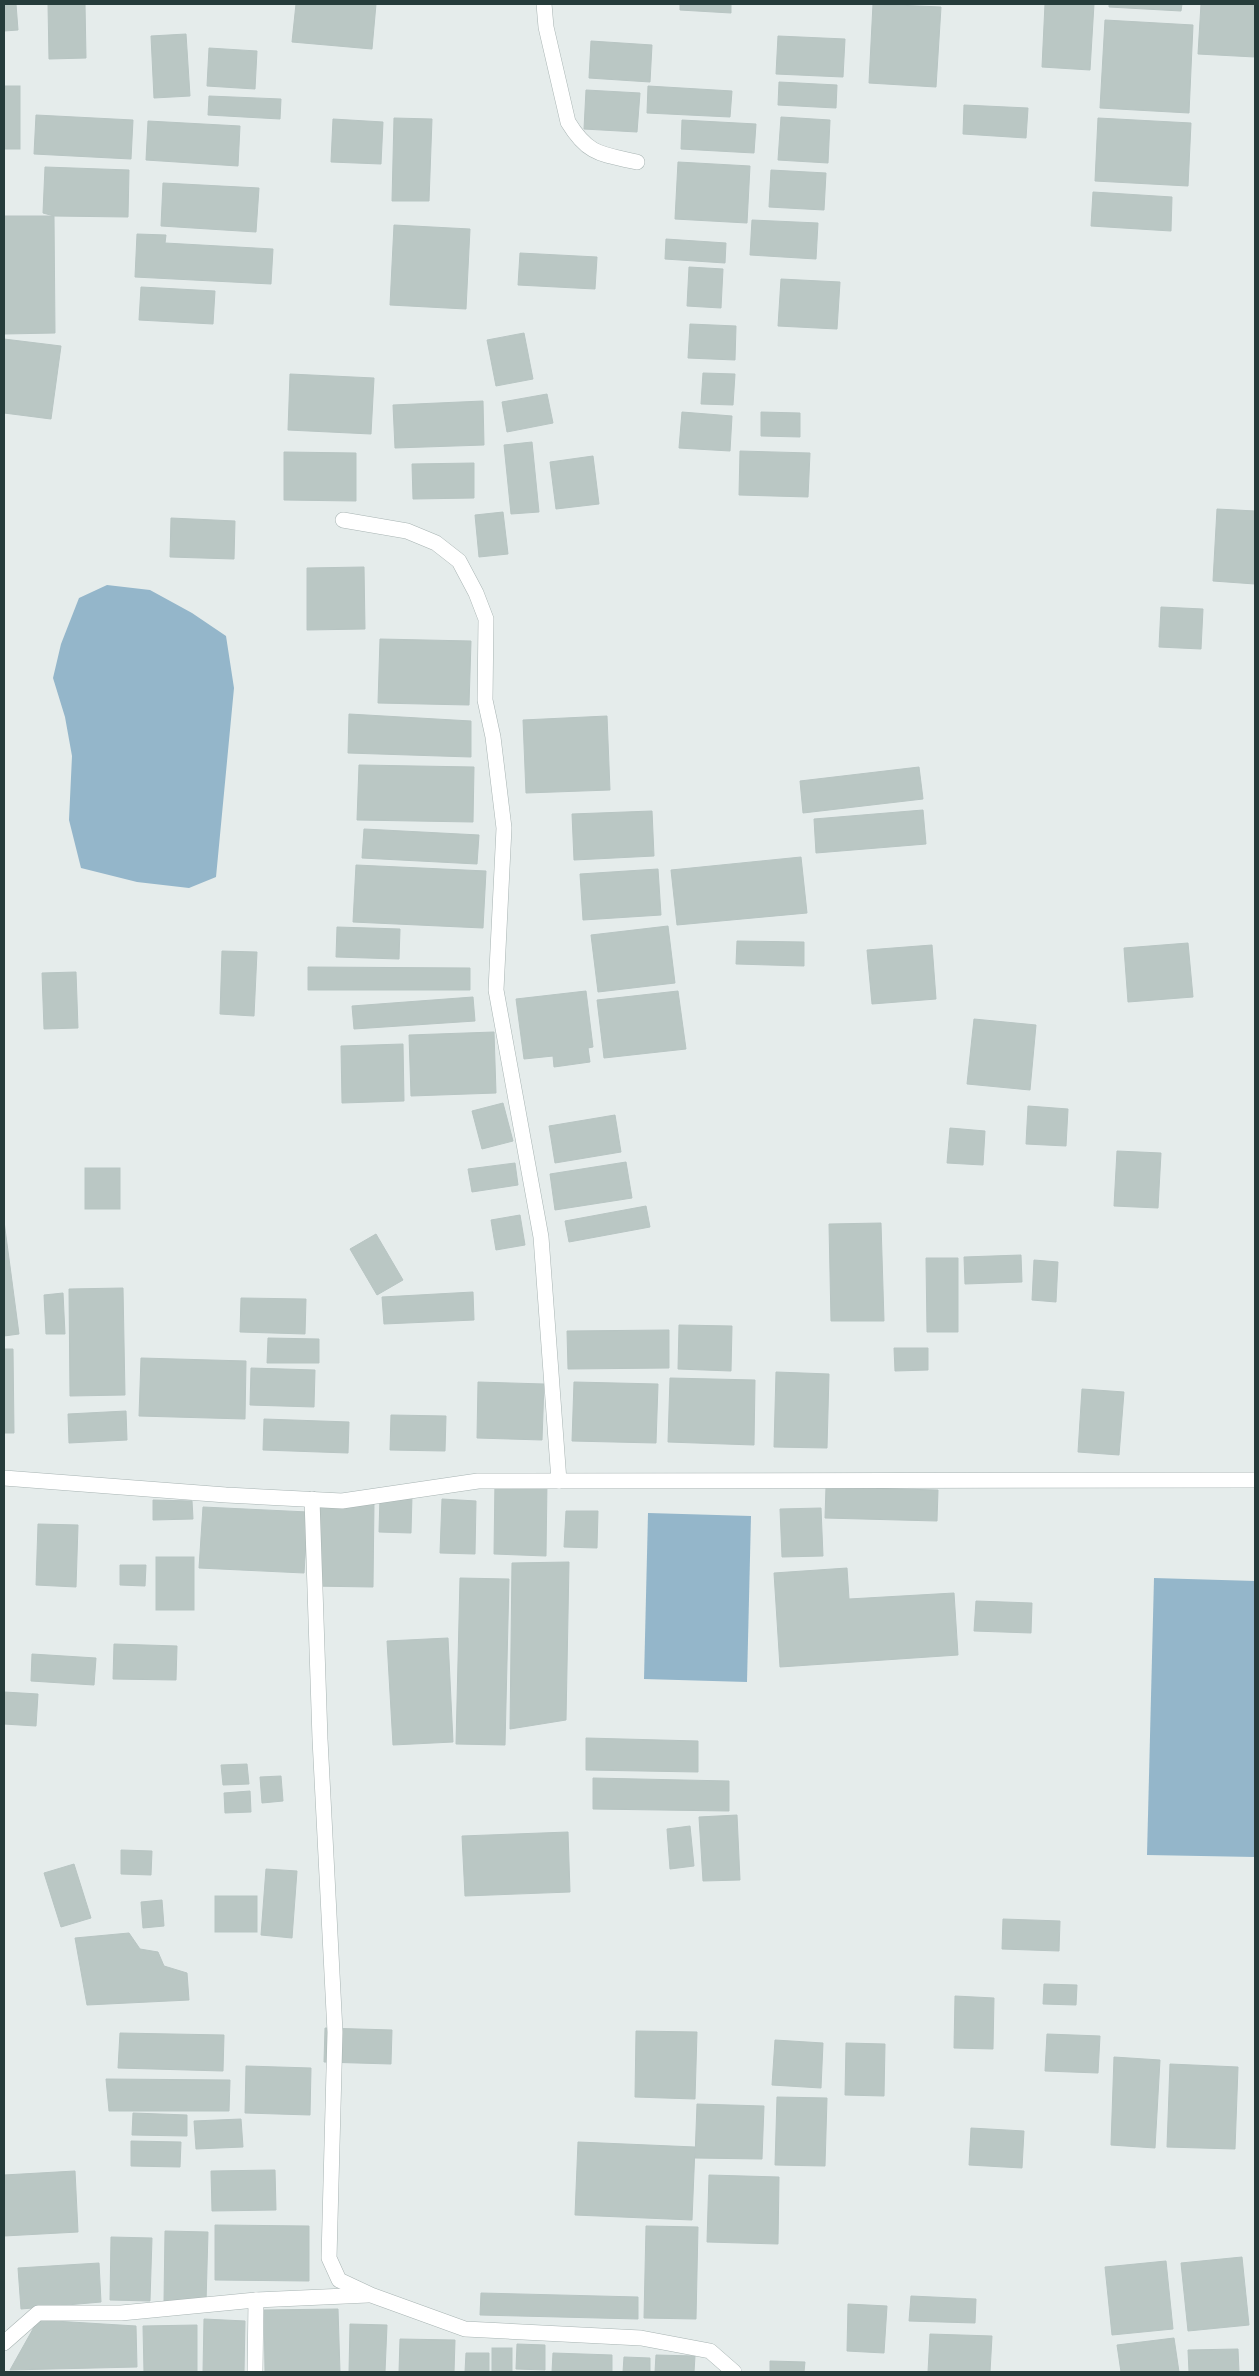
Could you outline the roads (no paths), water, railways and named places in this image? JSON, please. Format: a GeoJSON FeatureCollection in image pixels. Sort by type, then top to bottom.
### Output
{"type":"FeatureCollection","features":[{"type":"Feature","properties":{"kind":"street"},"geometry":{"type":"LineString","coordinates":[[544,4],[546,27],[568,122],[577,136],[591,150],[637,162]]}},
{"type":"Feature","properties":{"kind":"street"},"geometry":{"type":"LineString","coordinates":[[343,520],[407,531],[436,542],[459,561],[476,593],[486,619],[485,700],[493,737],[504,828],[496,990],[541,1237],[559,1481]]}},
{"type":"Feature","properties":{"kind":"street"},"geometry":{"type":"LineString","coordinates":[[4,1478],[342,1501],[478,1481],[1255,1480]]}},
{"type":"Feature","properties":{"kind":"street"},"geometry":{"type":"LineString","coordinates":[[312,1499],[320,1739],[335,2032],[329,2258],[339,2280],[371,2295],[465,2329],[641,2338],[710,2351],[734,2372]]}},
{"type":"Feature","properties":{"kind":"street"},"geometry":{"type":"LineString","coordinates":[[4,2343],[38,2313],[121,2313],[256,2300],[371,2295]]}},
{"type":"Feature","properties":{"kind":"street"},"geometry":{"type":"LineString","coordinates":[[255,2372],[256,2300]]}},
{"type":"Feature","properties":{"kind":"water"},"geometry":{"type":"Polygon","coordinates":[[[107,585],[150,590],[192,613],[226,636],[234,688],[216,877],[189,888],[137,882],[81,868],[69,820],[72,756],[65,717],[53,678],[61,644],[79,598],[107,585]]]}},
{"type":"Feature","properties":{"kind":"water"},"geometry":{"type":"Polygon","coordinates":[[[648,1513],[751,1516],[747,1682],[644,1679],[648,1513]]]}},
{"type":"Feature","properties":{"kind":"water"},"geometry":{"type":"Polygon","coordinates":[[[1154,1578],[1255,1581],[1255,1857],[1147,1855],[1154,1578]]]}}]}
